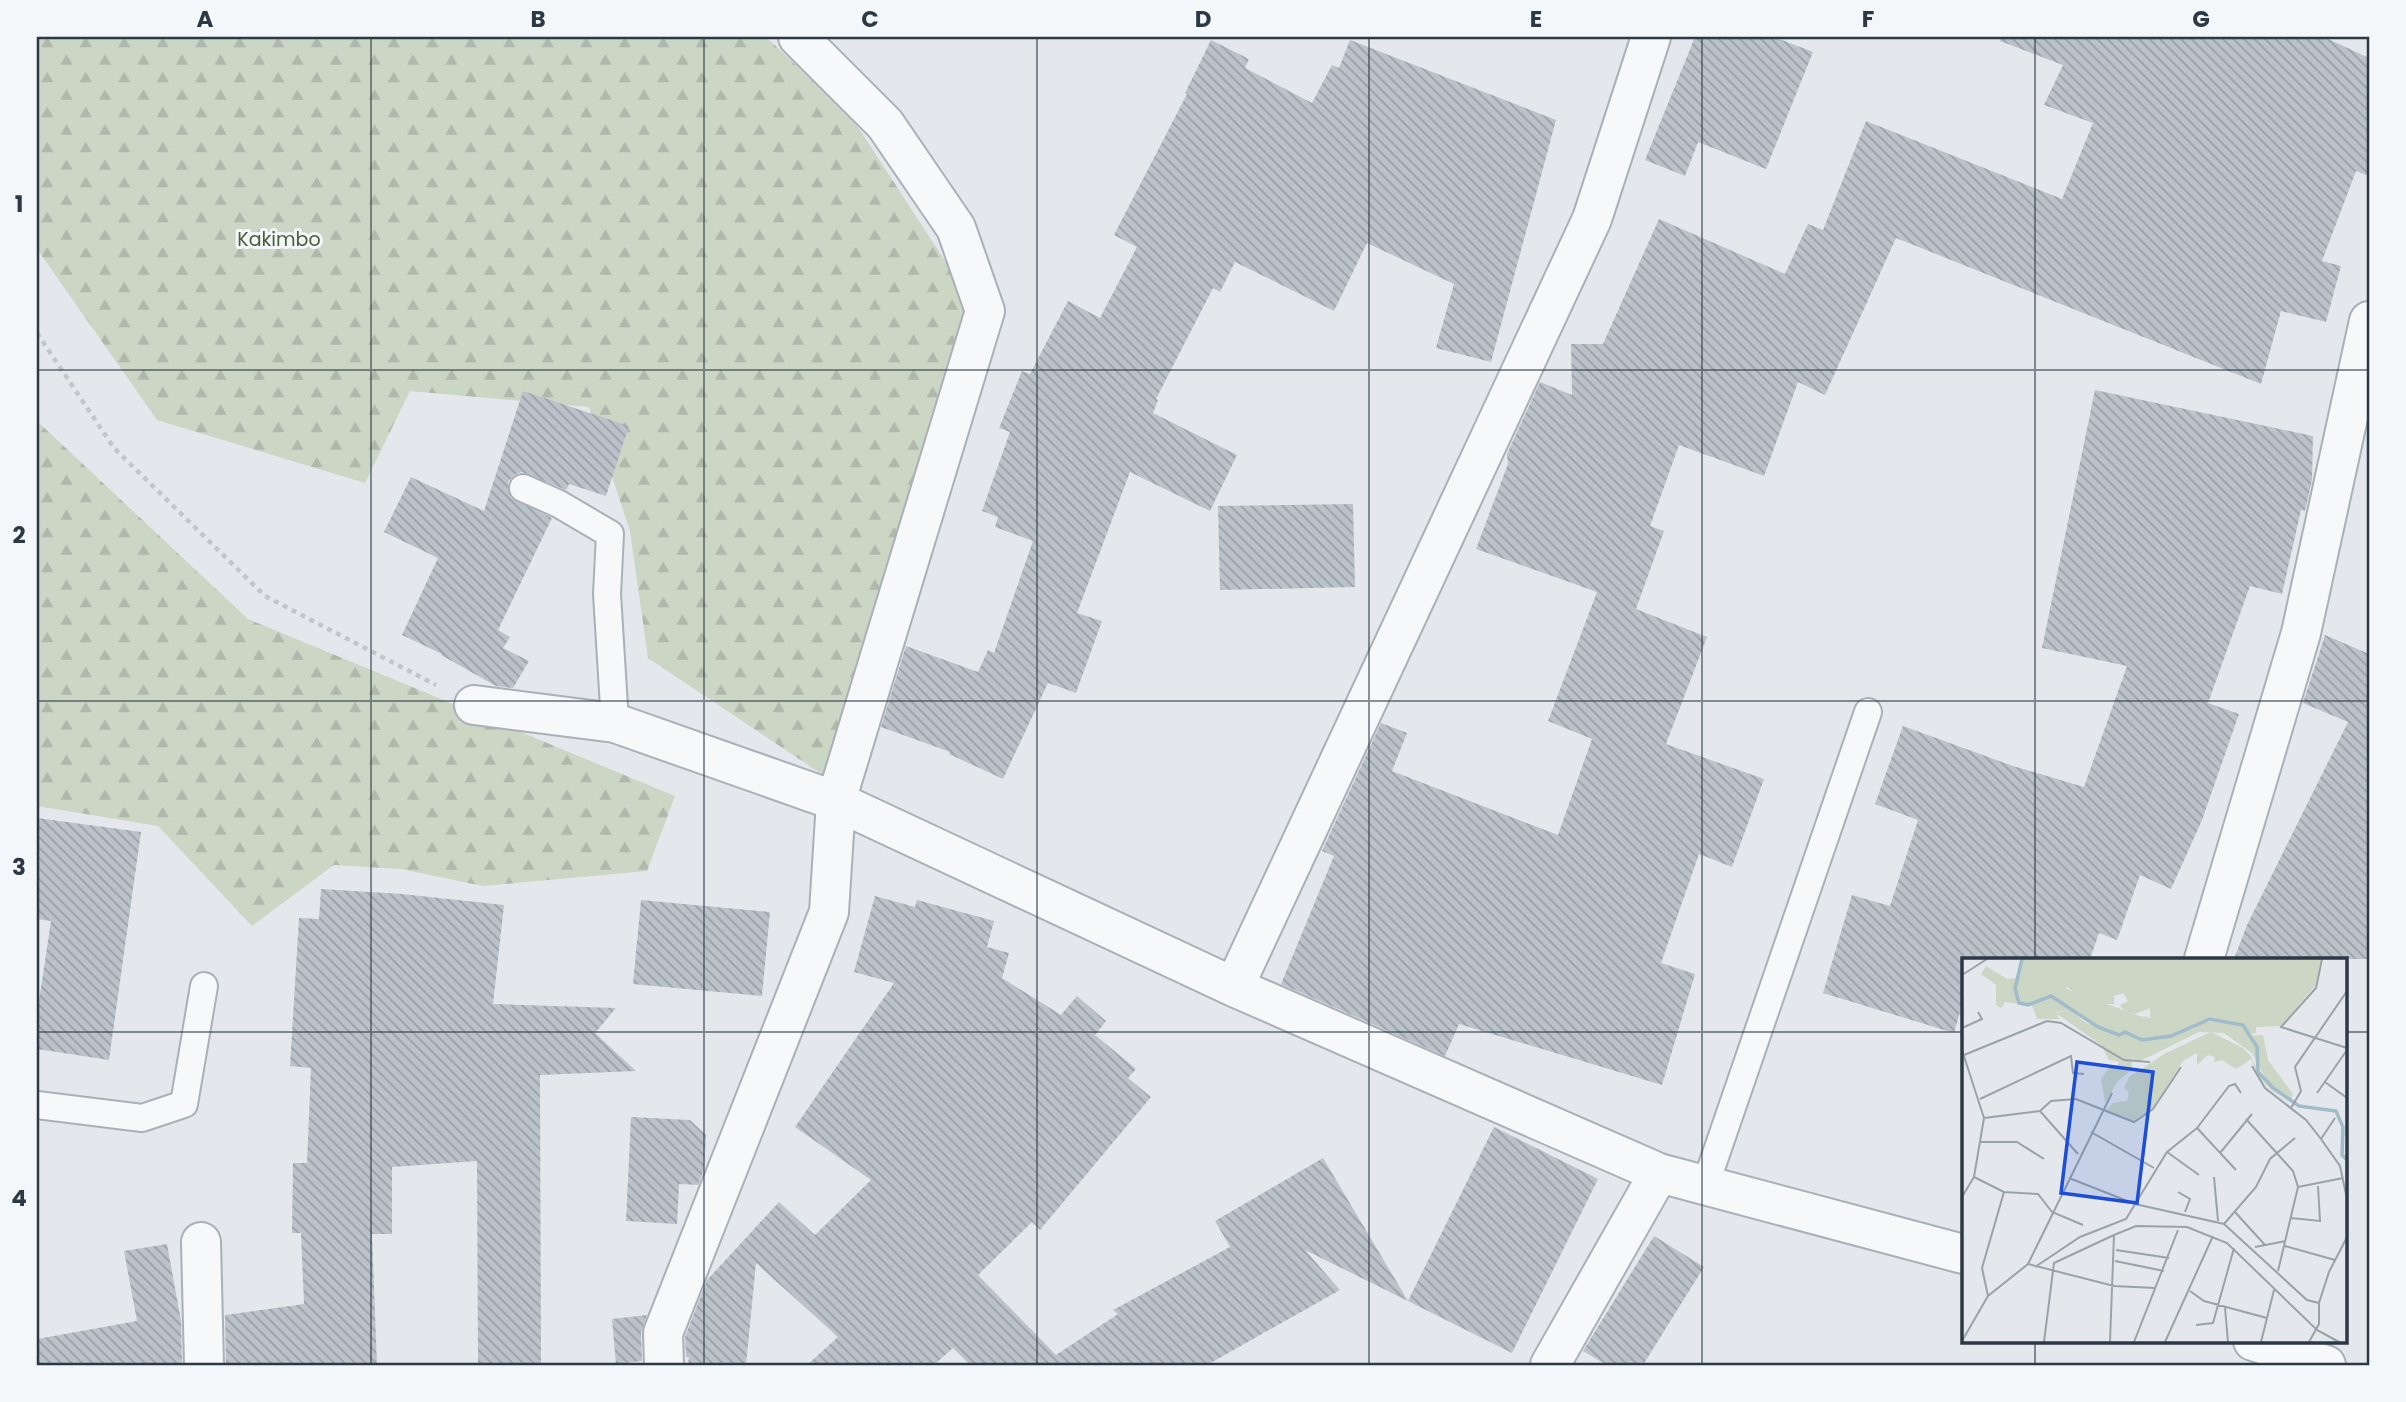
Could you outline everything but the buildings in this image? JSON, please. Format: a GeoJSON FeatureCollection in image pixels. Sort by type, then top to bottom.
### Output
{"type":"FeatureCollection","features":[{"type":"Feature","properties":{"kind":"street"},"geometry":{"type":"LineString","coordinates":[[664,1365],[663,1333],[829,912],[836,801],[985,312],[956,228],[885,124],[798,37]]}},
{"type":"Feature","properties":{"kind":"street"},"geometry":{"type":"LineString","coordinates":[[1234,987],[1592,219],[1651,37]]}},
{"type":"Feature","properties":{"kind":"street"},"geometry":{"type":"LineString","coordinates":[[2204,958],[2301,633],[2369,321]]}},
{"type":"Feature","properties":{"kind":"street"},"geometry":{"type":"LineString","coordinates":[[474,705],[615,723],[836,801],[1234,987],[1659,1173],[1962,1254]]}},
{"type":"Feature","properties":{"kind":"street"},"geometry":{"type":"LineString","coordinates":[[1550,1365],[1659,1173]]}},
{"type":"Feature","properties":{"kind":"street"},"geometry":{"type":"LineString","coordinates":[[201,1242],[204,1365]]}},
{"type":"Feature","properties":{"kind":"street"},"geometry":{"type":"LineString","coordinates":[[2256,1342],[2326,1365]]}},
{"type":"Feature","properties":{"kind":"lane"},"geometry":{"type":"LineString","coordinates":[[523,488],[559,504],[610,534],[607,594],[615,723]]}},
{"type":"Feature","properties":{"kind":"lane"},"geometry":{"type":"LineString","coordinates":[[1705,1186],[1868,712]]}},
{"type":"Feature","properties":{"kind":"lane"},"geometry":{"type":"LineString","coordinates":[[37,1105],[142,1118],[184,1104],[204,986]]}},
{"type":"Feature","properties":{"kind":"path"},"geometry":{"type":"LineString","coordinates":[[37,333],[114,448],[265,596],[474,705]]}},
{"type":"Feature","properties":{"kind":"green space","name":"Kakimbo"},"geometry":{"type":"Polygon","coordinates":[[[37,37],[766,37],[850,115],[968,296],[829,779],[648,658],[630,531],[589,407],[410,391],[365,483],[157,420],[37,249],[37,37]]]}},
{"type":"Feature","properties":{"kind":"green space"},"geometry":{"type":"Polygon","coordinates":[[[37,421],[248,619],[675,796],[647,871],[483,886],[401,869],[334,865],[252,926],[158,826],[37,806],[37,421]]]}}]}
